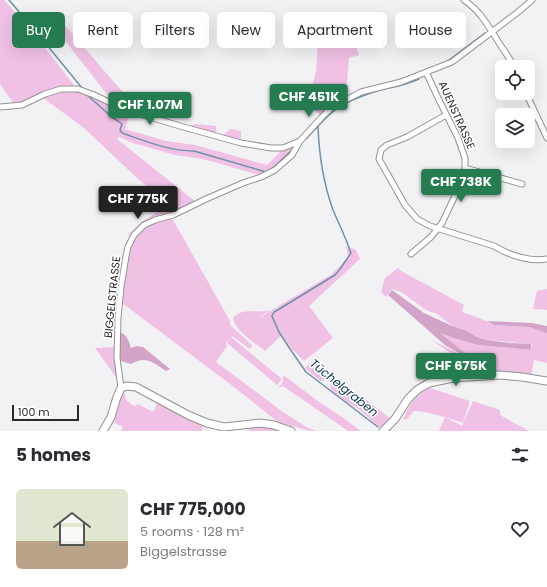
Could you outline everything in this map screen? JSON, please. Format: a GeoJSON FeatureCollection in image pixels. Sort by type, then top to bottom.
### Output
{"type":"FeatureCollection","features":[{"type":"Feature","properties":{"kind":"street"},"geometry":{"type":"LineString","coordinates":[[464,0],[484,19],[510,60]]}},
{"type":"Feature","properties":{"kind":"street","name":"BIGGELSTRASSE"},"geometry":{"type":"LineString","coordinates":[[121,388],[117,358],[118,318],[121,287],[128,247],[134,235],[144,225],[173,215],[206,199],[275,170],[292,155],[300,141],[332,108],[361,92],[401,82],[452,62],[532,0]]}},
{"type":"Feature","properties":{"kind":"street","name":"AUENSTRASSE"},"geometry":{"type":"LineString","coordinates":[[412,254],[431,237],[442,223],[462,181],[465,168],[464,153],[458,138],[426,72]]}},
{"type":"Feature","properties":{"kind":"street"},"geometry":{"type":"LineString","coordinates":[[0,106],[22,105],[45,94],[61,89],[78,89],[126,110],[241,143],[271,148],[283,148],[300,141]]}},
{"type":"Feature","properties":{"kind":"street"},"geometry":{"type":"LineString","coordinates":[[529,100],[547,138]]}},
{"type":"Feature","properties":{"kind":"street"},"geometry":{"type":"LineString","coordinates":[[446,115],[407,137],[387,145],[381,150],[379,159],[405,204],[417,219],[430,226],[494,246],[503,251],[528,259],[547,259]]}},
{"type":"Feature","properties":{"kind":"street"},"geometry":{"type":"LineString","coordinates":[[465,168],[522,184]]}},
{"type":"Feature","properties":{"kind":"street"},"geometry":{"type":"LineString","coordinates":[[383,431],[395,419],[408,399],[417,390],[429,383],[453,378],[499,376],[522,377],[547,381]]}},
{"type":"Feature","properties":{"kind":"street"},"geometry":{"type":"LineString","coordinates":[[103,431],[111,417],[121,388],[127,386],[136,387],[188,415],[207,423],[224,427],[260,423],[274,425],[291,431]]}},
{"type":"Feature","properties":{"kind":"shaded area"},"geometry":{"type":"Polygon","coordinates":[[[0,0],[4,0],[15,12],[12,12],[12,48],[45,48],[74,85],[73,88],[14,104],[0,84],[0,0]]]}},
{"type":"Feature","properties":{"kind":"shaded area"},"geometry":{"type":"Polygon","coordinates":[[[65,25],[73,35],[73,48],[85,48],[127,97],[126,102],[120,105],[113,102],[65,41],[65,25]]]}},
{"type":"Feature","properties":{"kind":"shaded area"},"geometry":{"type":"Polygon","coordinates":[[[318,48],[357,48],[359,55],[349,58],[346,95],[338,100],[321,116],[308,104],[316,71],[318,48]]]}},
{"type":"Feature","properties":{"kind":"shaded area"},"geometry":{"type":"Polygon","coordinates":[[[63,92],[95,97],[130,113],[125,129],[166,141],[195,145],[267,165],[282,150],[295,146],[280,164],[260,175],[203,159],[175,155],[133,143],[119,137],[117,139],[196,202],[173,214],[155,219],[131,236],[128,235],[141,222],[156,213],[172,207],[138,179],[84,128],[42,97],[63,92]]]}},
{"type":"Feature","properties":{"kind":"shaded area"},"geometry":{"type":"Polygon","coordinates":[[[127,104],[191,126],[195,124],[216,126],[217,135],[126,109],[127,104]]]}},
{"type":"Feature","properties":{"kind":"shaded area"},"geometry":{"type":"Polygon","coordinates":[[[231,129],[241,131],[241,142],[221,136],[231,129]]]}},
{"type":"Feature","properties":{"kind":"shaded area"},"geometry":{"type":"Polygon","coordinates":[[[172,218],[229,319],[231,326],[252,345],[250,349],[232,336],[231,337],[282,379],[277,385],[227,343],[230,338],[226,343],[227,346],[216,362],[283,412],[308,428],[317,431],[310,431],[278,422],[122,303],[123,287],[130,247],[135,236],[146,226],[172,218]]]}},
{"type":"Feature","properties":{"kind":"shaded area"},"geometry":{"type":"Polygon","coordinates":[[[346,246],[356,250],[360,259],[309,306],[333,338],[304,361],[289,346],[282,335],[265,351],[237,328],[233,318],[237,315],[245,312],[270,310],[257,319],[332,274],[348,256],[346,246]]]}},
{"type":"Feature","properties":{"kind":"shaded area"},"geometry":{"type":"Polygon","coordinates":[[[398,268],[464,305],[462,312],[494,325],[529,327],[547,332],[547,363],[534,360],[531,377],[436,377],[473,368],[431,340],[468,358],[492,361],[488,358],[464,352],[438,332],[478,345],[531,350],[532,344],[486,340],[451,325],[437,314],[426,310],[401,292],[392,289],[386,297],[381,292],[385,278],[398,268]]]}},
{"type":"Feature","properties":{"kind":"shaded area"},"geometry":{"type":"Polygon","coordinates":[[[547,289],[547,310],[533,309],[537,291],[547,289]]]}},
{"type":"Feature","properties":{"kind":"shaded area"},"geometry":{"type":"Polygon","coordinates":[[[392,290],[424,313],[467,331],[477,337],[486,340],[531,344],[531,350],[478,345],[440,333],[464,352],[488,358],[493,362],[468,358],[446,346],[388,295],[392,290]]]}},
{"type":"Feature","properties":{"kind":"shaded area"},"geometry":{"type":"Polygon","coordinates":[[[487,321],[532,323],[547,326],[547,333],[529,327],[494,325],[487,321]]]}},
{"type":"Feature","properties":{"kind":"shaded area"},"geometry":{"type":"Polygon","coordinates":[[[119,332],[126,336],[131,348],[136,346],[143,347],[170,369],[166,371],[154,363],[146,360],[136,361],[131,364],[121,361],[118,358],[119,332]]]}},
{"type":"Feature","properties":{"kind":"shaded area"},"geometry":{"type":"Polygon","coordinates":[[[115,347],[114,356],[118,380],[95,348],[115,347]]]}},
{"type":"Feature","properties":{"kind":"shaded area"},"geometry":{"type":"Polygon","coordinates":[[[313,361],[350,393],[364,398],[391,419],[383,429],[356,407],[349,404],[331,390],[330,383],[326,380],[320,381],[305,368],[313,361]]]}},
{"type":"Feature","properties":{"kind":"shaded area"},"geometry":{"type":"Polygon","coordinates":[[[283,375],[361,431],[348,431],[283,386],[278,388],[283,382],[283,375]]]}},
{"type":"Feature","properties":{"kind":"shaded area"},"geometry":{"type":"Polygon","coordinates":[[[430,388],[470,401],[463,423],[425,412],[414,411],[406,420],[403,419],[414,400],[430,388]]]}},
{"type":"Feature","properties":{"kind":"shaded area"},"geometry":{"type":"Polygon","coordinates":[[[124,389],[126,400],[134,406],[138,404],[153,412],[158,402],[203,425],[202,431],[121,431],[123,427],[115,423],[114,414],[117,401],[124,389]]]}},
{"type":"Feature","properties":{"kind":"shaded area"},"geometry":{"type":"Polygon","coordinates":[[[473,401],[500,410],[500,415],[529,431],[439,431],[445,417],[462,426],[473,401]]]}},
{"type":"Feature","properties":{"kind":"shaded area"},"geometry":{"type":"Polygon","coordinates":[[[260,425],[283,431],[250,431],[245,427],[260,425]]]}},
{"type":"Feature","properties":{"kind":"waterway"},"geometry":{"type":"LineString","coordinates":[[9,0],[82,88]]}},
{"type":"Feature","properties":{"kind":"waterway"},"geometry":{"type":"LineString","coordinates":[[449,60],[485,33]]}},
{"type":"Feature","properties":{"kind":"waterway"},"geometry":{"type":"LineString","coordinates":[[306,139],[335,110],[356,98],[419,79]]}},
{"type":"Feature","properties":{"kind":"waterway"},"geometry":{"type":"LineString","coordinates":[[73,91],[82,93]]}},
{"type":"Feature","properties":{"kind":"waterway"},"geometry":{"type":"LineString","coordinates":[[87,95],[122,124],[120,130],[122,133],[157,145],[185,151],[194,151],[266,172],[273,168],[292,150]]}},
{"type":"Feature","properties":{"kind":"waterway","name":"Tüchelgraben"},"geometry":{"type":"LineString","coordinates":[[318,126],[319,147],[324,179],[333,210],[351,253],[335,275],[274,312],[272,316],[279,332],[306,372],[378,427]]}}]}
